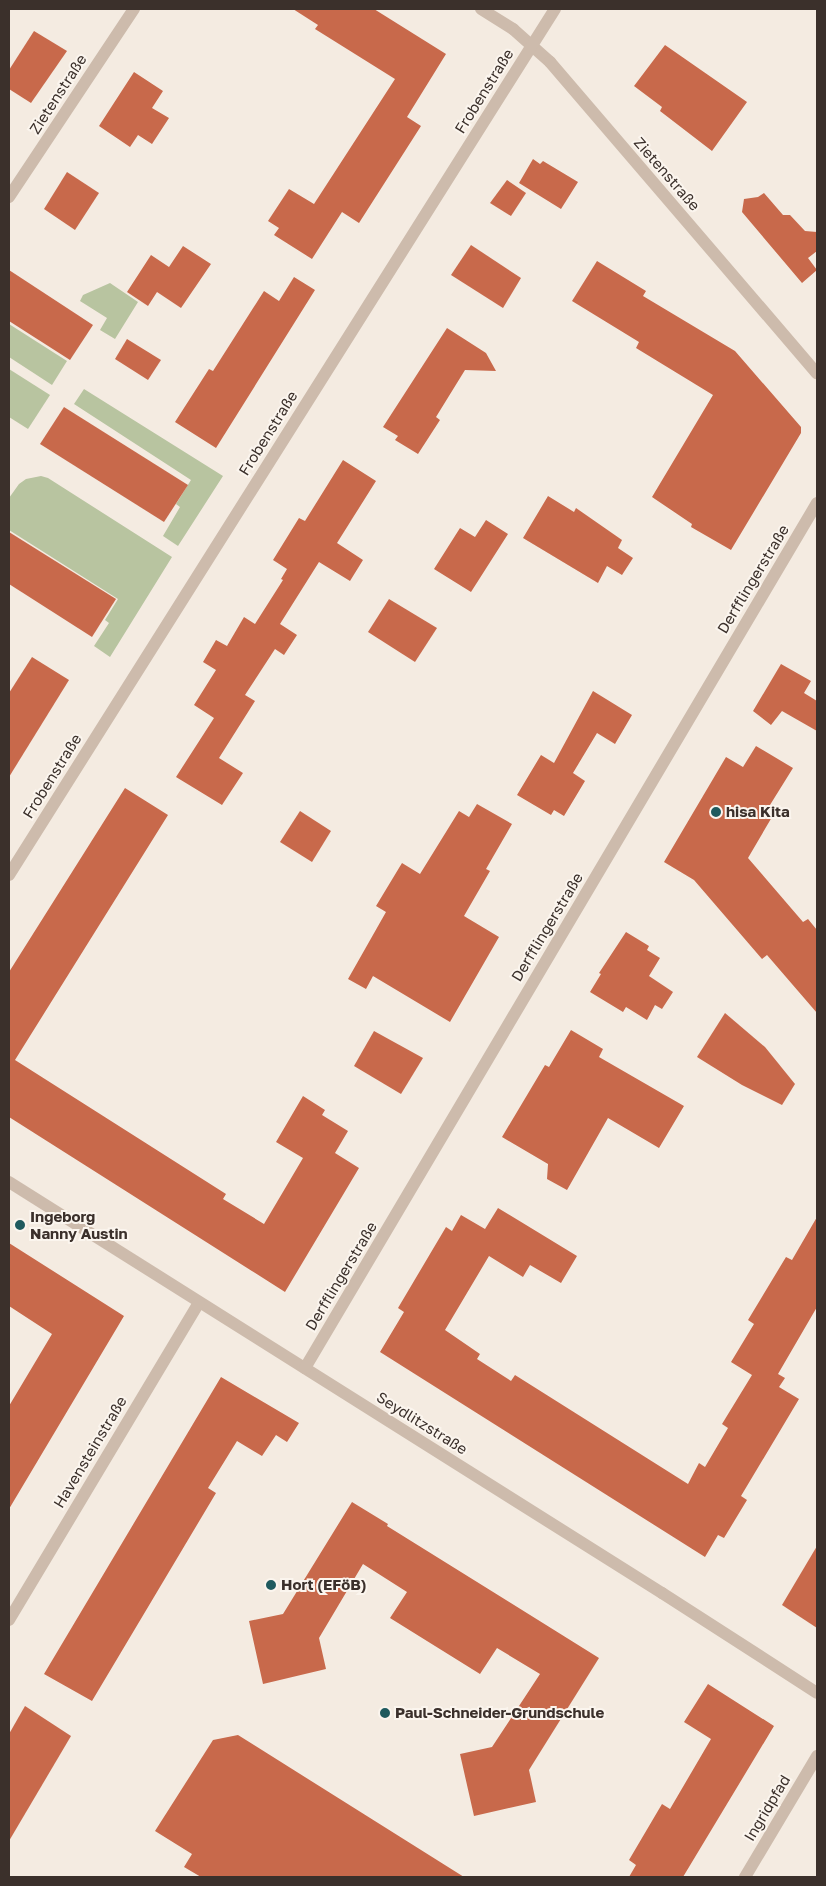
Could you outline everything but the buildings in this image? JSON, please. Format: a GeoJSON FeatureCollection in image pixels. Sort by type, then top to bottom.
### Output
{"type":"FeatureCollection","features":[{"type":"Feature","properties":{"kind":"street","name":"Zietenstraße"},"geometry":{"type":"LineString","coordinates":[[9,197],[134,9]]}},
{"type":"Feature","properties":{"kind":"street","name":"Zietenstraße"},"geometry":{"type":"LineString","coordinates":[[481,9],[532,44],[550,62],[817,373]]}},
{"type":"Feature","properties":{"kind":"street","name":"Frobenstraße"},"geometry":{"type":"LineString","coordinates":[[9,875],[555,9]]}},
{"type":"Feature","properties":{"kind":"street","name":"Derfflingerstraße"},"geometry":{"type":"LineString","coordinates":[[304,1368],[817,503]]}},
{"type":"Feature","properties":{"kind":"street","name":"Seydlitzstraße"},"geometry":{"type":"LineString","coordinates":[[9,1182],[817,1693]]}},
{"type":"Feature","properties":{"kind":"street","name":"Havensteinstraße"},"geometry":{"type":"LineString","coordinates":[[9,1620],[199,1302]]}},
{"type":"Feature","properties":{"kind":"street","name":"Ingridpfad"},"geometry":{"type":"LineString","coordinates":[[745,1877],[817,1756]]}},
{"type":"Feature","properties":{"kind":"green space"},"geometry":{"type":"Polygon","coordinates":[[[110,283],[138,302],[115,339],[100,330],[107,318],[80,301],[83,295],[110,283]]]}},
{"type":"Feature","properties":{"kind":"green space"},"geometry":{"type":"Polygon","coordinates":[[[9,324],[67,361],[52,385],[9,357],[9,324]]]}},
{"type":"Feature","properties":{"kind":"green space"},"geometry":{"type":"Polygon","coordinates":[[[9,369],[50,395],[28,429],[9,417],[9,369]]]}},
{"type":"Feature","properties":{"kind":"green space"},"geometry":{"type":"Polygon","coordinates":[[[84,389],[223,476],[178,546],[163,536],[180,507],[176,504],[191,480],[74,404],[84,389]]]}},
{"type":"Feature","properties":{"kind":"green space"},"geometry":{"type":"Polygon","coordinates":[[[41,476],[48,478],[172,557],[110,657],[94,646],[109,623],[105,620],[118,599],[9,530],[9,498],[19,484],[26,479],[41,476]]]}},
{"type":"Feature","properties":{"kind":"place","name":"hisa Kita"},"geometry":{"type":"Point","coordinates":[716,812]}},
{"type":"Feature","properties":{"kind":"place","name":"Ingeborg Nanny Austin"},"geometry":{"type":"Point","coordinates":[20,1225]}},
{"type":"Feature","properties":{"kind":"place","name":"Hort (EFöB)"},"geometry":{"type":"Point","coordinates":[271,1585]}},
{"type":"Feature","properties":{"kind":"place","name":"Paul-Schneider-Grundschule"},"geometry":{"type":"Point","coordinates":[385,1713]}}]}
